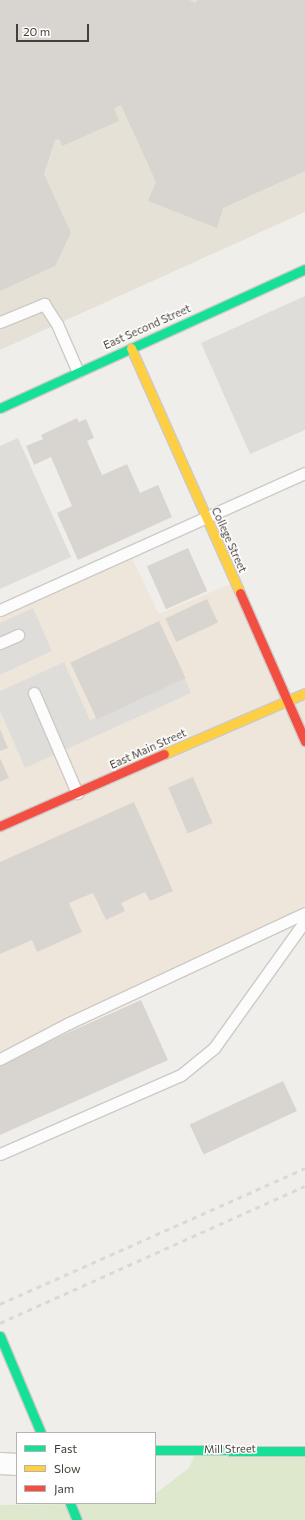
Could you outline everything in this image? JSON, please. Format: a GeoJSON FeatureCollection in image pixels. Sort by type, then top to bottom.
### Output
{"type":"FeatureCollection","features":[{"type":"Feature","properties":{"kind":"street","name":"East Second Street"},"geometry":{"type":"LineString","coordinates":[[0,408],[305,269]]}},
{"type":"Feature","properties":{"kind":"street","name":"College Street"},"geometry":{"type":"LineString","coordinates":[[131,348],[305,741]]}},
{"type":"Feature","properties":{"kind":"street","name":"East Main Street"},"geometry":{"type":"LineString","coordinates":[[0,826],[305,694]]}},
{"type":"Feature","properties":{"kind":"street"},"geometry":{"type":"LineString","coordinates":[[0,1336],[40,1432]]}},
{"type":"Feature","properties":{"kind":"street","name":"Mill Street"},"geometry":{"type":"LineString","coordinates":[[156,1450],[305,1451]]}},
{"type":"Feature","properties":{"kind":"street"},"geometry":{"type":"LineString","coordinates":[[0,1463],[16,1464]]}},
{"type":"Feature","properties":{"kind":"street"},"geometry":{"type":"LineString","coordinates":[[70,1504],[77,1520]]}},
{"type":"Feature","properties":{"kind":"lane"},"geometry":{"type":"LineString","coordinates":[[0,322],[44,304],[57,324],[78,372]]}},
{"type":"Feature","properties":{"kind":"lane"},"geometry":{"type":"LineString","coordinates":[[0,610],[305,473]]}},
{"type":"Feature","properties":{"kind":"lane"},"geometry":{"type":"LineString","coordinates":[[0,644],[18,635]]}},
{"type":"Feature","properties":{"kind":"lane"},"geometry":{"type":"LineString","coordinates":[[34,693],[77,793]]}},
{"type":"Feature","properties":{"kind":"lane"},"geometry":{"type":"LineString","coordinates":[[0,1059],[69,1023],[305,913]]}},
{"type":"Feature","properties":{"kind":"lane"},"geometry":{"type":"LineString","coordinates":[[0,1154],[181,1076],[214,1048],[305,920]]}},
{"type":"Feature","properties":{"kind":"shaded area"},"geometry":{"type":"Polygon","coordinates":[[[0,0],[305,0],[305,212],[0,350],[0,0]]]}},
{"type":"Feature","properties":{"kind":"shaded area"},"geometry":{"type":"Polygon","coordinates":[[[305,296],[305,430],[250,454],[201,343],[305,296]]]}},
{"type":"Feature","properties":{"kind":"shaded area"},"geometry":{"type":"Polygon","coordinates":[[[18,438],[71,557],[0,589],[0,446],[18,438]]]}},
{"type":"Feature","properties":{"kind":"shaded area"},"geometry":{"type":"Polygon","coordinates":[[[129,552],[159,614],[235,582],[287,701],[305,693],[305,913],[0,1059],[0,610],[129,552]]]}},
{"type":"Feature","properties":{"kind":"shaded area"},"geometry":{"type":"Polygon","coordinates":[[[33,608],[52,651],[0,675],[0,623],[33,608]]]}},
{"type":"Feature","properties":{"kind":"shaded area"},"geometry":{"type":"Polygon","coordinates":[[[64,662],[90,720],[185,678],[191,693],[25,768],[0,711],[0,691],[64,662]]]}},
{"type":"Feature","properties":{"kind":"green space"},"geometry":{"type":"Polygon","coordinates":[[[197,1450],[305,1451],[305,1520],[0,1520],[0,1505],[156,1504],[156,1493],[189,1468],[197,1450]]]}},
{"type":"Feature","properties":{"kind":"building"},"geometry":{"type":"Polygon","coordinates":[[[0,0],[189,0],[196,3],[197,0],[305,0],[305,171],[223,208],[217,228],[148,201],[156,182],[121,105],[114,108],[119,121],[62,146],[59,139],[55,140],[44,174],[71,233],[55,266],[0,291],[0,0]]]}},
{"type":"Feature","properties":{"kind":"building"},"geometry":{"type":"Polygon","coordinates":[[[77,418],[79,422],[86,419],[94,438],[87,441],[102,475],[127,464],[140,493],[158,485],[172,517],[78,560],[57,513],[72,506],[51,457],[34,465],[26,446],[43,439],[41,435],[77,418]]]}},
{"type":"Feature","properties":{"kind":"building"},"geometry":{"type":"Polygon","coordinates":[[[188,548],[207,591],[166,609],[147,566],[188,548]]]}},
{"type":"Feature","properties":{"kind":"building"},"geometry":{"type":"Polygon","coordinates":[[[207,599],[218,623],[176,642],[165,618],[207,599]]]}},
{"type":"Feature","properties":{"kind":"building"},"geometry":{"type":"Polygon","coordinates":[[[159,621],[186,678],[97,720],[70,662],[159,621]]]}},
{"type":"Feature","properties":{"kind":"building"},"geometry":{"type":"Polygon","coordinates":[[[0,729],[8,748],[0,751],[0,729]]]}},
{"type":"Feature","properties":{"kind":"building"},"geometry":{"type":"Polygon","coordinates":[[[0,758],[9,778],[0,782],[0,758]]]}},
{"type":"Feature","properties":{"kind":"building"},"geometry":{"type":"Polygon","coordinates":[[[193,777],[213,823],[188,834],[168,788],[193,777]]]}},
{"type":"Feature","properties":{"kind":"building"},"geometry":{"type":"Polygon","coordinates":[[[134,802],[173,891],[150,901],[145,892],[121,903],[125,911],[106,920],[93,893],[69,903],[82,932],[37,952],[32,940],[0,954],[0,862],[134,802]]]}},
{"type":"Feature","properties":{"kind":"building"},"geometry":{"type":"Polygon","coordinates":[[[141,1000],[168,1060],[0,1135],[0,1063],[141,1000]]]}},
{"type":"Feature","properties":{"kind":"building"},"geometry":{"type":"Polygon","coordinates":[[[283,1081],[297,1111],[204,1154],[190,1125],[283,1081]]]}},
{"type":"Feature","properties":{"kind":"railway"},"geometry":{"type":"LineString","coordinates":[[0,1304],[305,1168]]}},
{"type":"Feature","properties":{"kind":"railway"},"geometry":{"type":"LineString","coordinates":[[0,1323],[305,1186]]}},
{"type":"Feature","properties":{"kind":"traffic: fast"},"geometry":{"type":"LineString","coordinates":[[0,408],[305,269]]}},
{"type":"Feature","properties":{"kind":"traffic: fast"},"geometry":{"type":"LineString","coordinates":[[0,1336],[41,1432]]}},
{"type":"Feature","properties":{"kind":"traffic: fast"},"geometry":{"type":"LineString","coordinates":[[156,1450],[305,1451]]}},
{"type":"Feature","properties":{"kind":"traffic: fast"},"geometry":{"type":"LineString","coordinates":[[70,1504],[77,1520]]}},
{"type":"Feature","properties":{"kind":"traffic: slow"},"geometry":{"type":"LineString","coordinates":[[131,348],[240,593]]}},
{"type":"Feature","properties":{"kind":"traffic: slow"},"geometry":{"type":"LineString","coordinates":[[164,754],[305,693]]}},
{"type":"Feature","properties":{"kind":"traffic: jam"},"geometry":{"type":"LineString","coordinates":[[240,593],[305,741]]}},
{"type":"Feature","properties":{"kind":"traffic: jam"},"geometry":{"type":"LineString","coordinates":[[0,826],[164,754]]}}]}
